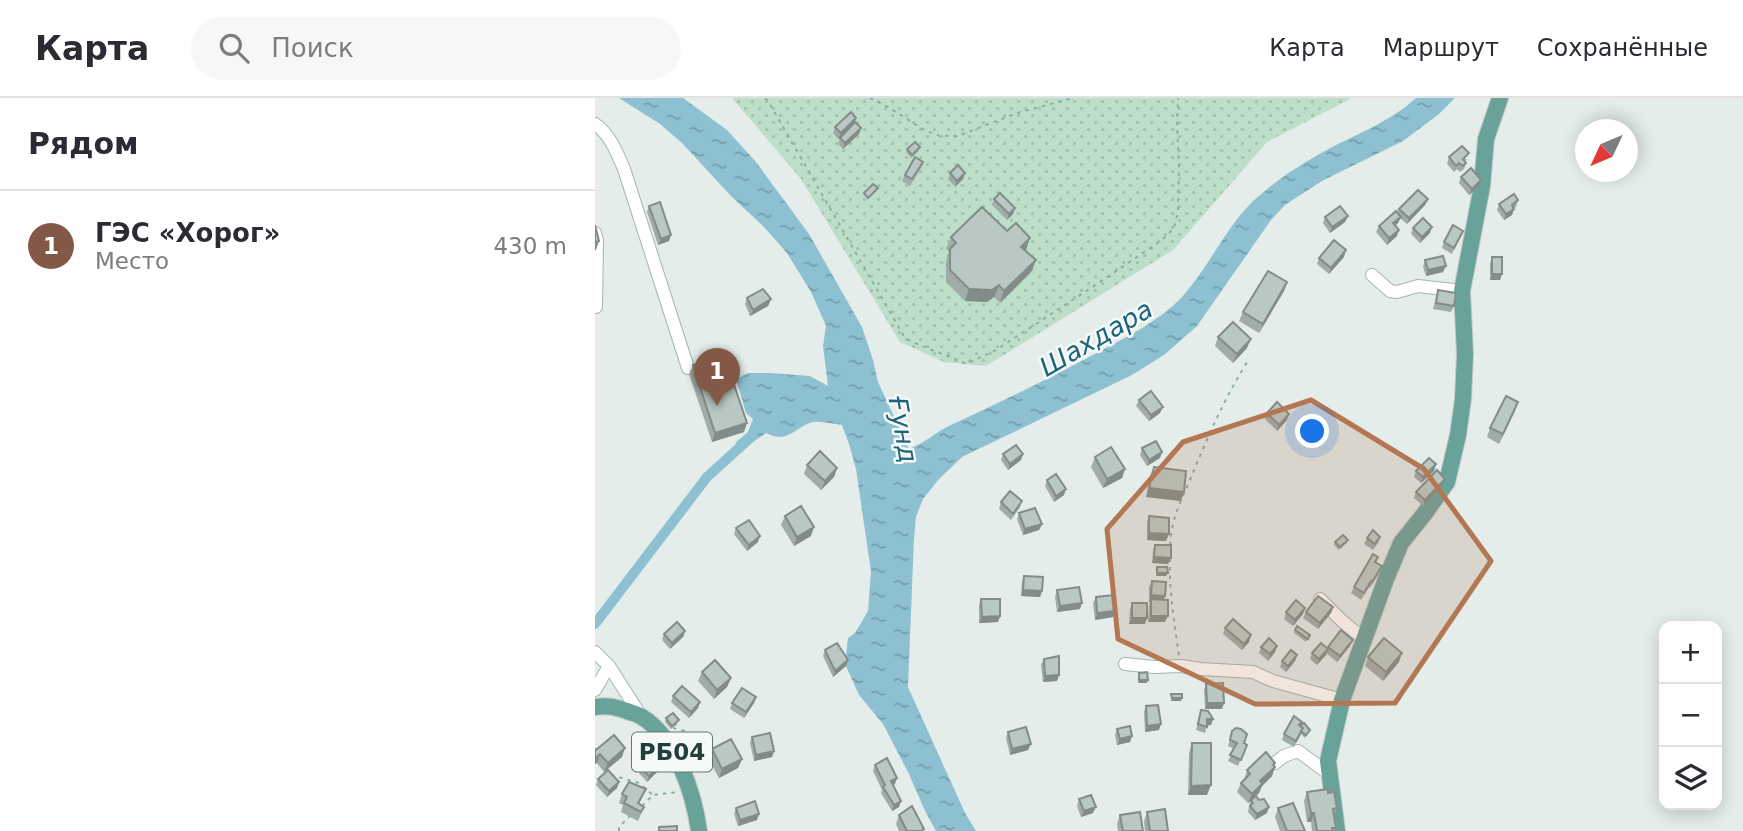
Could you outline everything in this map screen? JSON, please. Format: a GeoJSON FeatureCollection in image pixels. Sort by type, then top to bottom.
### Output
{"type":"FeatureCollection","features":[{"type":"Feature","properties":{"kind":"main road"},"geometry":{"type":"LineString","coordinates":[[1337,831],[1328,761],[1342,700],[1401,543],[1447,482],[1458,435],[1465,354],[1462,291],[1482,186],[1486,139],[1500,98]]}},
{"type":"Feature","properties":{"kind":"main road","name":"РБ04"},"geometry":{"type":"LineString","coordinates":[[595,707],[607,705],[641,716],[660,732],[683,771],[699,831]]}},
{"type":"Feature","properties":{"kind":"street"},"geometry":{"type":"LineString","coordinates":[[595,124],[615,148],[624,169],[688,368]]}},
{"type":"Feature","properties":{"kind":"street"},"geometry":{"type":"LineString","coordinates":[[595,233],[596,307]]}},
{"type":"Feature","properties":{"kind":"street"},"geometry":{"type":"LineString","coordinates":[[1372,275],[1390,291],[1397,292],[1418,286],[1462,291]]}},
{"type":"Feature","properties":{"kind":"street"},"geometry":{"type":"LineString","coordinates":[[1319,599],[1364,639]]}},
{"type":"Feature","properties":{"kind":"street"},"geometry":{"type":"LineString","coordinates":[[595,652],[609,666],[641,716]]}},
{"type":"Feature","properties":{"kind":"street"},"geometry":{"type":"LineString","coordinates":[[1125,664],[1253,672],[1273,681],[1342,700]]}},
{"type":"Feature","properties":{"kind":"street"},"geometry":{"type":"LineString","coordinates":[[595,690],[609,666]]}},
{"type":"Feature","properties":{"kind":"street"},"geometry":{"type":"LineString","coordinates":[[1275,763],[1298,751],[1329,774]]}},
{"type":"Feature","properties":{"kind":"path"},"geometry":{"type":"LineString","coordinates":[[765,98],[905,338],[966,364],[996,350],[1094,286],[1163,240],[1174,228],[1178,212],[1178,98]]}},
{"type":"Feature","properties":{"kind":"path"},"geometry":{"type":"LineString","coordinates":[[870,98],[926,131],[940,136],[958,136],[1017,113],[1073,98]]}},
{"type":"Feature","properties":{"kind":"path"},"geometry":{"type":"LineString","coordinates":[[1181,666],[1171,596],[1171,536],[1176,514],[1198,460],[1232,385],[1249,359]]}},
{"type":"Feature","properties":{"kind":"path"},"geometry":{"type":"LineString","coordinates":[[660,732],[663,726],[689,732],[717,754]]}},
{"type":"Feature","properties":{"kind":"path"},"geometry":{"type":"LineString","coordinates":[[604,773],[639,783],[653,796]]}},
{"type":"Feature","properties":{"kind":"path"},"geometry":{"type":"LineString","coordinates":[[620,831],[619,827],[653,796],[690,790]]}},
{"type":"Feature","properties":{"kind":"highlighted area"},"geometry":{"type":"Polygon","coordinates":[[[1311,400],[1424,469],[1491,561],[1395,703],[1255,704],[1118,639],[1107,529],[1183,442],[1311,400]]]}},
{"type":"Feature","properties":{"kind":"green space"},"geometry":{"type":"Polygon","coordinates":[[[732,98],[1352,98],[1267,142],[1173,250],[986,366],[944,362],[900,342],[801,179],[732,98]]]}},
{"type":"Feature","properties":{"kind":"water"},"geometry":{"type":"Polygon","coordinates":[[[619,98],[683,98],[727,130],[756,162],[809,234],[862,327],[878,382],[909,449],[951,425],[1093,355],[1162,315],[1191,286],[1232,225],[1251,203],[1297,167],[1384,121],[1416,98],[1455,98],[1439,114],[1403,141],[1322,181],[1285,205],[1271,220],[1197,326],[1164,355],[1132,375],[962,457],[923,499],[916,517],[914,538],[908,687],[965,813],[976,831],[936,831],[883,724],[859,695],[845,664],[848,638],[855,633],[868,611],[871,572],[856,469],[842,425],[813,422],[786,436],[766,433],[743,449],[735,443],[748,432],[753,419],[746,413],[736,379],[748,373],[771,373],[810,376],[828,386],[823,346],[826,326],[811,292],[787,253],[763,226],[682,143],[660,124],[619,98]]]}},
{"type":"Feature","properties":{"kind":"building"},"geometry":{"type":"Polygon","coordinates":[[[851,112],[856,118],[841,133],[835,127],[851,112]]]}},
{"type":"Feature","properties":{"kind":"building"},"geometry":{"type":"Polygon","coordinates":[[[855,122],[861,128],[845,143],[840,138],[855,122]]]}},
{"type":"Feature","properties":{"kind":"building"},"geometry":{"type":"Polygon","coordinates":[[[915,142],[920,147],[912,155],[907,149],[915,142]]]}},
{"type":"Feature","properties":{"kind":"building"},"geometry":{"type":"Polygon","coordinates":[[[1462,146],[1469,153],[1463,159],[1466,163],[1456,166],[1449,157],[1462,146]]]}},
{"type":"Feature","properties":{"kind":"building"},"geometry":{"type":"Polygon","coordinates":[[[915,157],[923,162],[912,179],[905,175],[915,157]]]}},
{"type":"Feature","properties":{"kind":"building"},"geometry":{"type":"Polygon","coordinates":[[[958,165],[965,173],[957,181],[950,173],[958,165]]]}},
{"type":"Feature","properties":{"kind":"building"},"geometry":{"type":"Polygon","coordinates":[[[1471,168],[1481,180],[1472,189],[1461,177],[1471,168]]]}},
{"type":"Feature","properties":{"kind":"building"},"geometry":{"type":"Polygon","coordinates":[[[873,184],[878,188],[868,198],[864,193],[873,184]]]}},
{"type":"Feature","properties":{"kind":"building"},"geometry":{"type":"Polygon","coordinates":[[[1418,190],[1428,199],[1409,218],[1399,209],[1418,190]]]}},
{"type":"Feature","properties":{"kind":"building"},"geometry":{"type":"Polygon","coordinates":[[[1000,193],[1015,208],[1009,214],[994,199],[1000,193]]]}},
{"type":"Feature","properties":{"kind":"building"},"geometry":{"type":"Polygon","coordinates":[[[1514,194],[1518,200],[1512,205],[1514,209],[1506,214],[1499,204],[1514,194]]]}},
{"type":"Feature","properties":{"kind":"building"},"geometry":{"type":"Polygon","coordinates":[[[660,202],[671,235],[661,239],[649,206],[660,202]]]}},
{"type":"Feature","properties":{"kind":"building"},"geometry":{"type":"Polygon","coordinates":[[[1340,206],[1348,216],[1332,227],[1325,217],[1340,206]]]}},
{"type":"Feature","properties":{"kind":"building"},"geometry":{"type":"Polygon","coordinates":[[[982,207],[1007,231],[1016,223],[1030,238],[1021,247],[1036,260],[1004,291],[999,285],[992,290],[969,289],[950,270],[950,249],[956,243],[951,237],[982,207]]]}},
{"type":"Feature","properties":{"kind":"building"},"geometry":{"type":"Polygon","coordinates":[[[1396,211],[1401,217],[1393,223],[1399,230],[1389,238],[1379,226],[1396,211]]]}},
{"type":"Feature","properties":{"kind":"building"},"geometry":{"type":"Polygon","coordinates":[[[1423,218],[1432,227],[1422,237],[1413,228],[1423,218]]]}},
{"type":"Feature","properties":{"kind":"building"},"geometry":{"type":"Polygon","coordinates":[[[595,225],[599,241],[595,242],[595,225]]]}},
{"type":"Feature","properties":{"kind":"building"},"geometry":{"type":"Polygon","coordinates":[[[1453,225],[1463,231],[1454,248],[1444,242],[1453,225]]]}},
{"type":"Feature","properties":{"kind":"building"},"geometry":{"type":"Polygon","coordinates":[[[1334,240],[1346,250],[1331,268],[1319,258],[1334,240]]]}},
{"type":"Feature","properties":{"kind":"building"},"geometry":{"type":"Polygon","coordinates":[[[1443,256],[1446,266],[1428,270],[1425,260],[1443,256]]]}},
{"type":"Feature","properties":{"kind":"building"},"geometry":{"type":"Polygon","coordinates":[[[1492,257],[1502,257],[1502,274],[1492,274],[1492,257]]]}},
{"type":"Feature","properties":{"kind":"building"},"geometry":{"type":"Polygon","coordinates":[[[1268,271],[1287,282],[1263,324],[1243,312],[1268,271]]]}},
{"type":"Feature","properties":{"kind":"building"},"geometry":{"type":"Polygon","coordinates":[[[763,289],[771,299],[753,310],[747,298],[763,289]]]}},
{"type":"Feature","properties":{"kind":"building"},"geometry":{"type":"Polygon","coordinates":[[[1438,290],[1456,293],[1454,306],[1436,303],[1438,290]]]}},
{"type":"Feature","properties":{"kind":"building"},"geometry":{"type":"Polygon","coordinates":[[[1233,322],[1251,339],[1237,354],[1218,337],[1233,322]]]}},
{"type":"Feature","properties":{"kind":"building"},"geometry":{"type":"Polygon","coordinates":[[[724,355],[747,423],[715,433],[693,365],[724,355]]]}},
{"type":"Feature","properties":{"kind":"building"},"geometry":{"type":"Polygon","coordinates":[[[1151,391],[1163,407],[1151,415],[1139,400],[1151,391]]]}},
{"type":"Feature","properties":{"kind":"building"},"geometry":{"type":"Polygon","coordinates":[[[1506,396],[1518,402],[1503,434],[1490,428],[1506,396]]]}},
{"type":"Feature","properties":{"kind":"building"},"geometry":{"type":"Polygon","coordinates":[[[1277,402],[1289,414],[1279,425],[1267,413],[1277,402]]]}},
{"type":"Feature","properties":{"kind":"building"},"geometry":{"type":"Polygon","coordinates":[[[1156,441],[1162,452],[1149,460],[1142,448],[1156,441]]]}},
{"type":"Feature","properties":{"kind":"building"},"geometry":{"type":"Polygon","coordinates":[[[1016,445],[1023,454],[1010,464],[1003,454],[1016,445]]]}},
{"type":"Feature","properties":{"kind":"building"},"geometry":{"type":"Polygon","coordinates":[[[1111,447],[1125,469],[1107,479],[1095,457],[1111,447]]]}},
{"type":"Feature","properties":{"kind":"building"},"geometry":{"type":"Polygon","coordinates":[[[820,451],[837,468],[825,481],[807,465],[820,451]]]}},
{"type":"Feature","properties":{"kind":"building"},"geometry":{"type":"Polygon","coordinates":[[[1429,458],[1436,464],[1423,477],[1416,471],[1429,458]]]}},
{"type":"Feature","properties":{"kind":"building"},"geometry":{"type":"Polygon","coordinates":[[[1154,467],[1186,471],[1184,492],[1149,488],[1154,467]]]}},
{"type":"Feature","properties":{"kind":"building"},"geometry":{"type":"Polygon","coordinates":[[[1437,470],[1445,479],[1425,500],[1416,492],[1437,470]]]}},
{"type":"Feature","properties":{"kind":"building"},"geometry":{"type":"Polygon","coordinates":[[[1056,474],[1066,489],[1056,496],[1047,480],[1056,474]]]}},
{"type":"Feature","properties":{"kind":"building"},"geometry":{"type":"Polygon","coordinates":[[[1010,491],[1022,501],[1013,514],[1001,502],[1010,491]]]}},
{"type":"Feature","properties":{"kind":"building"},"geometry":{"type":"Polygon","coordinates":[[[801,506],[814,527],[797,537],[785,516],[801,506]]]}},
{"type":"Feature","properties":{"kind":"building"},"geometry":{"type":"Polygon","coordinates":[[[1035,508],[1042,524],[1025,529],[1019,513],[1035,508]]]}},
{"type":"Feature","properties":{"kind":"building"},"geometry":{"type":"Polygon","coordinates":[[[1149,516],[1169,518],[1169,534],[1149,533],[1149,516]]]}},
{"type":"Feature","properties":{"kind":"building"},"geometry":{"type":"Polygon","coordinates":[[[749,520],[760,536],[749,545],[736,528],[749,520]]]}},
{"type":"Feature","properties":{"kind":"building"},"geometry":{"type":"Polygon","coordinates":[[[1373,530],[1380,537],[1375,544],[1367,538],[1373,530]]]}},
{"type":"Feature","properties":{"kind":"building"},"geometry":{"type":"Polygon","coordinates":[[[1343,535],[1348,540],[1340,547],[1335,542],[1343,535]]]}},
{"type":"Feature","properties":{"kind":"building"},"geometry":{"type":"Polygon","coordinates":[[[1155,545],[1171,545],[1171,558],[1154,557],[1155,545]]]}},
{"type":"Feature","properties":{"kind":"building"},"geometry":{"type":"Polygon","coordinates":[[[1373,554],[1378,557],[1375,562],[1382,566],[1364,593],[1354,587],[1373,554]]]}},
{"type":"Feature","properties":{"kind":"building"},"geometry":{"type":"Polygon","coordinates":[[[1157,567],[1167,567],[1168,573],[1157,573],[1157,567]]]}},
{"type":"Feature","properties":{"kind":"building"},"geometry":{"type":"Polygon","coordinates":[[[1024,576],[1043,577],[1042,591],[1023,590],[1024,576]]]}},
{"type":"Feature","properties":{"kind":"building"},"geometry":{"type":"Polygon","coordinates":[[[1152,581],[1166,582],[1165,596],[1151,595],[1152,581]]]}},
{"type":"Feature","properties":{"kind":"building"},"geometry":{"type":"Polygon","coordinates":[[[1079,587],[1082,603],[1060,606],[1057,590],[1079,587]]]}},
{"type":"Feature","properties":{"kind":"building"},"geometry":{"type":"Polygon","coordinates":[[[1114,595],[1115,611],[1097,613],[1096,597],[1114,595]]]}},
{"type":"Feature","properties":{"kind":"building"},"geometry":{"type":"Polygon","coordinates":[[[1318,596],[1333,607],[1320,623],[1306,612],[1318,596]]]}},
{"type":"Feature","properties":{"kind":"building"},"geometry":{"type":"Polygon","coordinates":[[[981,599],[1000,599],[1000,616],[982,617],[981,599]]]}},
{"type":"Feature","properties":{"kind":"building"},"geometry":{"type":"Polygon","coordinates":[[[1151,599],[1168,600],[1168,616],[1151,616],[1151,599]]]}},
{"type":"Feature","properties":{"kind":"building"},"geometry":{"type":"Polygon","coordinates":[[[1296,600],[1305,608],[1295,620],[1286,612],[1296,600]]]}},
{"type":"Feature","properties":{"kind":"building"},"geometry":{"type":"Polygon","coordinates":[[[1132,603],[1147,603],[1147,618],[1132,618],[1132,603]]]}},
{"type":"Feature","properties":{"kind":"building"},"geometry":{"type":"Polygon","coordinates":[[[1233,619],[1251,635],[1244,644],[1225,628],[1233,619]]]}},
{"type":"Feature","properties":{"kind":"building"},"geometry":{"type":"Polygon","coordinates":[[[677,622],[685,631],[672,643],[664,634],[677,622]]]}},
{"type":"Feature","properties":{"kind":"building"},"geometry":{"type":"Polygon","coordinates":[[[1297,626],[1310,635],[1308,639],[1295,630],[1297,626]]]}},
{"type":"Feature","properties":{"kind":"building"},"geometry":{"type":"Polygon","coordinates":[[[1341,630],[1353,640],[1340,656],[1328,647],[1341,630]]]}},
{"type":"Feature","properties":{"kind":"building"},"geometry":{"type":"Polygon","coordinates":[[[1269,638],[1277,646],[1270,654],[1261,647],[1269,638]]]}},
{"type":"Feature","properties":{"kind":"building"},"geometry":{"type":"Polygon","coordinates":[[[1384,638],[1402,653],[1386,672],[1368,657],[1384,638]]]}},
{"type":"Feature","properties":{"kind":"building"},"geometry":{"type":"Polygon","coordinates":[[[837,643],[848,660],[835,671],[825,650],[837,643]]]}},
{"type":"Feature","properties":{"kind":"building"},"geometry":{"type":"Polygon","coordinates":[[[1321,643],[1328,649],[1319,659],[1312,653],[1321,643]]]}},
{"type":"Feature","properties":{"kind":"building"},"geometry":{"type":"Polygon","coordinates":[[[1291,650],[1297,655],[1288,666],[1282,661],[1291,650]]]}},
{"type":"Feature","properties":{"kind":"building"},"geometry":{"type":"Polygon","coordinates":[[[1059,656],[1059,675],[1045,676],[1044,659],[1059,656]]]}},
{"type":"Feature","properties":{"kind":"building"},"geometry":{"type":"Polygon","coordinates":[[[715,660],[731,678],[717,690],[702,672],[715,660]]]}},
{"type":"Feature","properties":{"kind":"building"},"geometry":{"type":"Polygon","coordinates":[[[1147,672],[1148,680],[1139,680],[1139,673],[1147,672]]]}},
{"type":"Feature","properties":{"kind":"building"},"geometry":{"type":"Polygon","coordinates":[[[1223,683],[1224,703],[1207,703],[1206,684],[1223,683]]]}},
{"type":"Feature","properties":{"kind":"building"},"geometry":{"type":"Polygon","coordinates":[[[682,686],[700,702],[691,712],[673,696],[682,686]]]}},
{"type":"Feature","properties":{"kind":"building"},"geometry":{"type":"Polygon","coordinates":[[[742,688],[756,697],[746,712],[732,703],[742,688]]]}},
{"type":"Feature","properties":{"kind":"building"},"geometry":{"type":"Polygon","coordinates":[[[1171,694],[1182,694],[1182,698],[1172,698],[1171,694]]]}},
{"type":"Feature","properties":{"kind":"building"},"geometry":{"type":"Polygon","coordinates":[[[1158,705],[1161,724],[1147,726],[1146,706],[1158,705]]]}},
{"type":"Feature","properties":{"kind":"building"},"geometry":{"type":"Polygon","coordinates":[[[1201,710],[1208,711],[1213,719],[1207,719],[1207,727],[1198,724],[1201,710]]]}},
{"type":"Feature","properties":{"kind":"building"},"geometry":{"type":"Polygon","coordinates":[[[673,713],[679,720],[672,726],[666,718],[673,713]]]}},
{"type":"Feature","properties":{"kind":"building"},"geometry":{"type":"Polygon","coordinates":[[[1294,716],[1302,722],[1299,725],[1303,728],[1296,741],[1284,734],[1294,716]]]}},
{"type":"Feature","properties":{"kind":"building"},"geometry":{"type":"Polygon","coordinates":[[[1304,723],[1310,730],[1306,735],[1300,726],[1304,723]]]}},
{"type":"Feature","properties":{"kind":"building"},"geometry":{"type":"Polygon","coordinates":[[[1130,726],[1132,736],[1120,739],[1117,729],[1130,726]]]}},
{"type":"Feature","properties":{"kind":"building"},"geometry":{"type":"Polygon","coordinates":[[[1026,727],[1031,744],[1012,749],[1008,732],[1026,727]]]}},
{"type":"Feature","properties":{"kind":"building"},"geometry":{"type":"Polygon","coordinates":[[[1236,728],[1247,734],[1244,743],[1247,745],[1241,760],[1230,755],[1237,743],[1230,740],[1232,731],[1236,728]]]}},
{"type":"Feature","properties":{"kind":"building"},"geometry":{"type":"Polygon","coordinates":[[[770,733],[774,751],[756,755],[752,737],[770,733]]]}},
{"type":"Feature","properties":{"kind":"building"},"geometry":{"type":"Polygon","coordinates":[[[614,735],[625,748],[608,763],[600,754],[595,758],[595,749],[614,735]]]}},
{"type":"Feature","properties":{"kind":"building"},"geometry":{"type":"Polygon","coordinates":[[[731,739],[742,759],[722,769],[712,749],[731,739]]]}},
{"type":"Feature","properties":{"kind":"building"},"geometry":{"type":"Polygon","coordinates":[[[1192,743],[1211,743],[1211,785],[1191,786],[1192,743]]]}},
{"type":"Feature","properties":{"kind":"building"},"geometry":{"type":"Polygon","coordinates":[[[1266,752],[1275,767],[1260,781],[1262,784],[1252,794],[1241,783],[1250,774],[1247,770],[1266,752]]]}},
{"type":"Feature","properties":{"kind":"building"},"geometry":{"type":"Polygon","coordinates":[[[652,758],[660,766],[649,776],[641,767],[652,758]]]}},
{"type":"Feature","properties":{"kind":"building"},"geometry":{"type":"Polygon","coordinates":[[[887,758],[897,778],[891,781],[901,801],[894,805],[883,787],[885,785],[875,765],[887,758]]]}},
{"type":"Feature","properties":{"kind":"building"},"geometry":{"type":"Polygon","coordinates":[[[608,770],[619,782],[609,791],[598,779],[608,770]]]}},
{"type":"Feature","properties":{"kind":"building"},"geometry":{"type":"Polygon","coordinates":[[[629,782],[646,789],[638,803],[644,807],[641,812],[624,803],[627,797],[622,794],[629,782]]]}},
{"type":"Feature","properties":{"kind":"building"},"geometry":{"type":"Polygon","coordinates":[[[1328,789],[1328,793],[1334,792],[1337,808],[1333,809],[1336,828],[1332,828],[1333,831],[1317,831],[1307,792],[1328,789]]]}},
{"type":"Feature","properties":{"kind":"building"},"geometry":{"type":"Polygon","coordinates":[[[1091,795],[1096,807],[1084,811],[1079,799],[1091,795]]]}},
{"type":"Feature","properties":{"kind":"building"},"geometry":{"type":"Polygon","coordinates":[[[1256,796],[1259,800],[1264,799],[1269,807],[1257,814],[1250,806],[1253,803],[1251,800],[1256,796]]]}},
{"type":"Feature","properties":{"kind":"building"},"geometry":{"type":"Polygon","coordinates":[[[755,801],[759,814],[740,820],[736,808],[755,801]]]}},
{"type":"Feature","properties":{"kind":"building"},"geometry":{"type":"Polygon","coordinates":[[[1293,803],[1305,831],[1287,831],[1278,808],[1293,803]]]}},
{"type":"Feature","properties":{"kind":"building"},"geometry":{"type":"Polygon","coordinates":[[[912,806],[924,829],[921,831],[907,831],[899,815],[912,806]]]}},
{"type":"Feature","properties":{"kind":"building"},"geometry":{"type":"Polygon","coordinates":[[[1165,809],[1168,831],[1150,831],[1147,812],[1165,809]]]}},
{"type":"Feature","properties":{"kind":"building"},"geometry":{"type":"Polygon","coordinates":[[[1140,812],[1143,831],[1123,831],[1120,815],[1140,812]]]}},
{"type":"Feature","properties":{"kind":"building"},"geometry":{"type":"Polygon","coordinates":[[[677,826],[677,831],[659,831],[659,827],[677,826]]]}},
{"type":"Feature","properties":{"kind":"waterway"},"geometry":{"type":"LineString","coordinates":[[595,624],[707,477],[749,439]]}},
{"type":"Feature","properties":{"kind":"place","name":"ГЭС «Хорог»"},"geometry":{"type":"Point","coordinates":[717,406]}},
{"type":"Feature","properties":{"kind":"water label","name":"Шахдара"},"geometry":{"type":"Point","coordinates":[1096,338]}},
{"type":"Feature","properties":{"kind":"water label","name":"Ғунд"},"geometry":{"type":"Point","coordinates":[903,429]}}]}
